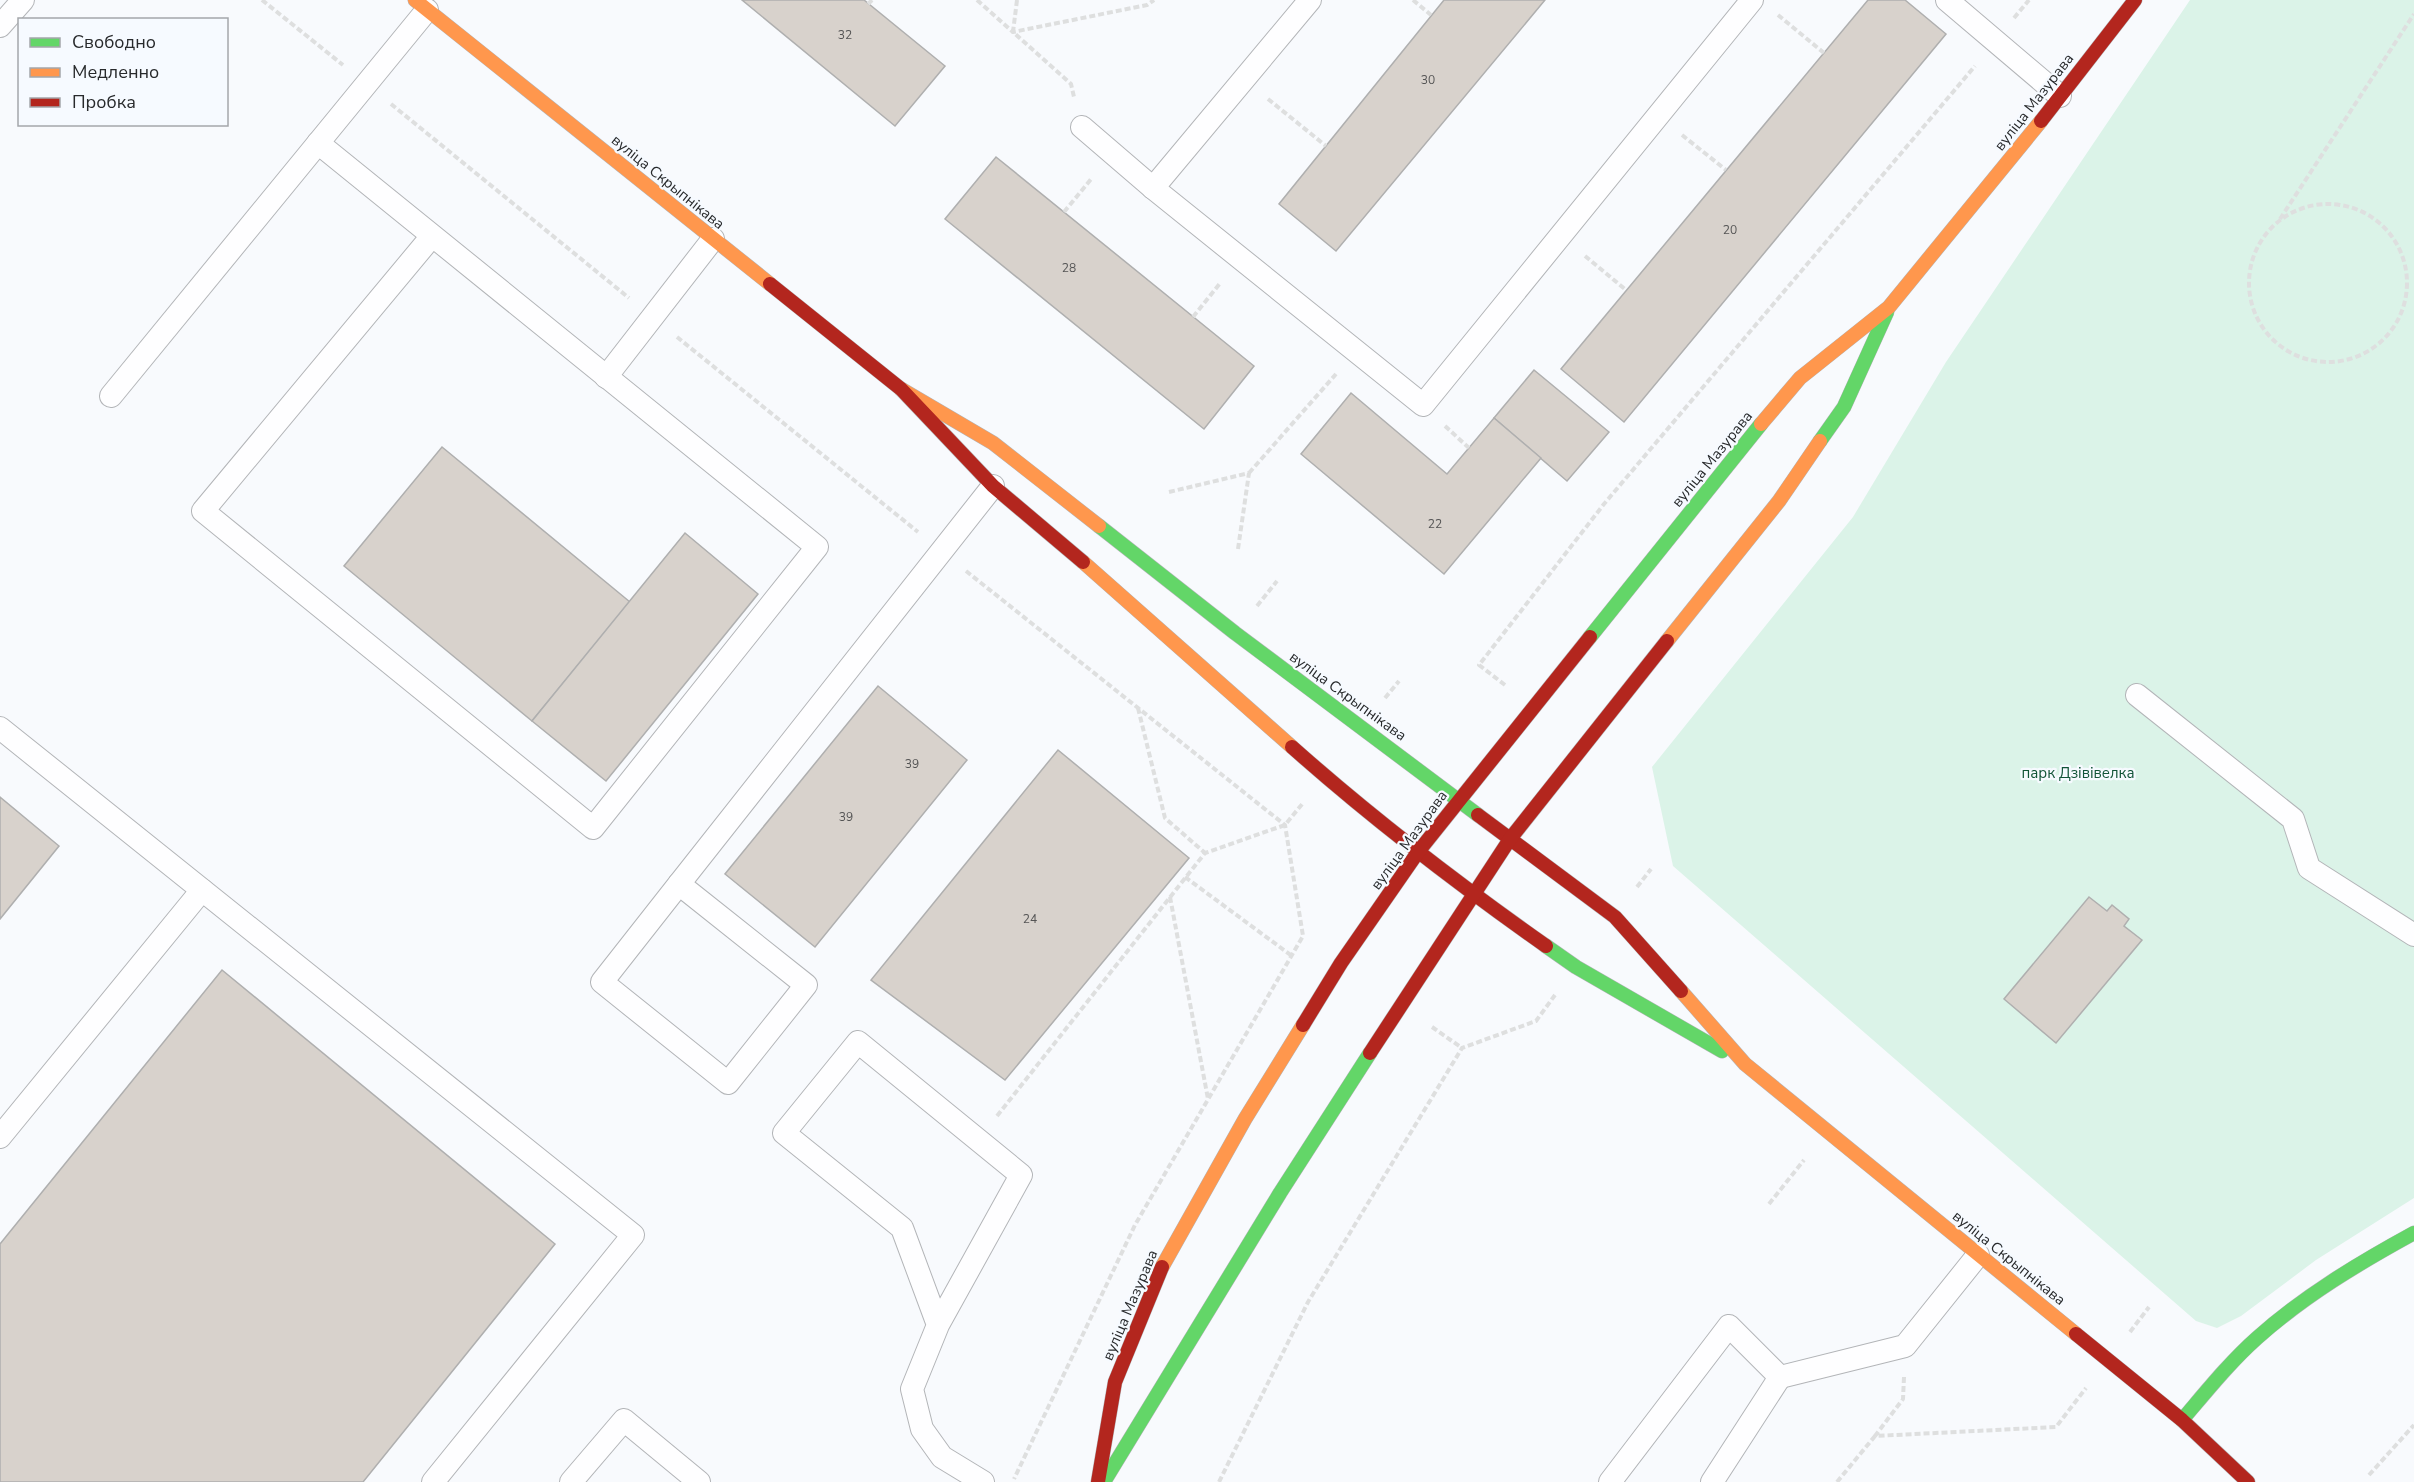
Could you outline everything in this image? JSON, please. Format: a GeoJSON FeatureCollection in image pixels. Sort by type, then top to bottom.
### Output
{"type":"FeatureCollection","features":[{"type":"Feature","properties":{"kind":"main road","name":"вуліца Мазурава"},"geometry":{"type":"LineString","coordinates":[[1098,1482],[1115,1382],[1160,1272],[1269,1080],[1341,963],[1418,852],[1741,447],[1800,378],[1889,308],[2135,0]]}},
{"type":"Feature","properties":{"kind":"main road","name":"вуліца Скрыпнікава"},"geometry":{"type":"LineString","coordinates":[[421,5],[901,389],[993,486],[1126,598],[1325,776],[1418,852],[1472,894],[1576,967],[1745,1064]]}},
{"type":"Feature","properties":{"kind":"main road","name":"вуліца Мазурава"},"geometry":{"type":"LineString","coordinates":[[1104,1482],[1280,1193],[1472,894],[1510,839],[1779,501],[1844,407],[1889,308]]}},
{"type":"Feature","properties":{"kind":"main road","name":"вуліца Скрыпнікава"},"geometry":{"type":"LineString","coordinates":[[901,389],[993,443],[1235,633],[1615,917],[1745,1064],[2182,1419],[2248,1482]]}},
{"type":"Feature","properties":{"kind":"main road"},"geometry":{"type":"LineString","coordinates":[[2182,1419],[2257,1338],[2365,1260],[2414,1233]]}},
{"type":"Feature","properties":{"kind":"lane"},"geometry":{"type":"LineString","coordinates":[[0,26],[23,0]]}},
{"type":"Feature","properties":{"kind":"lane"},"geometry":{"type":"LineString","coordinates":[[1153,188],[1310,0]]}},
{"type":"Feature","properties":{"kind":"lane"},"geometry":{"type":"LineString","coordinates":[[1082,127],[1153,188],[1423,405],[1752,0]]}},
{"type":"Feature","properties":{"kind":"lane"},"geometry":{"type":"LineString","coordinates":[[1947,0],[2060,96]]}},
{"type":"Feature","properties":{"kind":"lane"},"geometry":{"type":"LineString","coordinates":[[111,396],[367,85],[421,5]]}},
{"type":"Feature","properties":{"kind":"lane"},"geometry":{"type":"LineString","coordinates":[[318,143],[817,547],[593,828],[203,511],[432,236]]}},
{"type":"Feature","properties":{"kind":"lane"},"geometry":{"type":"LineString","coordinates":[[606,377],[713,239]]}},
{"type":"Feature","properties":{"kind":"lane"},"geometry":{"type":"LineString","coordinates":[[679,884],[806,985],[728,1083],[602,982],[679,884],[943,552],[993,486]]}},
{"type":"Feature","properties":{"kind":"lane"},"geometry":{"type":"LineString","coordinates":[[2137,695],[2293,819],[2309,868],[2414,935]]}},
{"type":"Feature","properties":{"kind":"lane"},"geometry":{"type":"LineString","coordinates":[[0,728],[633,1235],[433,1482]]}},
{"type":"Feature","properties":{"kind":"lane"},"geometry":{"type":"LineString","coordinates":[[0,1137],[202,890]]}},
{"type":"Feature","properties":{"kind":"lane"},"geometry":{"type":"LineString","coordinates":[[938,1325],[902,1228],[784,1133],[858,1042],[1021,1174],[938,1325],[912,1389],[922,1429],[942,1457],[982,1482]]}},
{"type":"Feature","properties":{"kind":"lane"},"geometry":{"type":"LineString","coordinates":[[1712,1482],[1780,1377],[1905,1346],[1978,1255]]}},
{"type":"Feature","properties":{"kind":"lane"},"geometry":{"type":"LineString","coordinates":[[1610,1482],[1729,1326],[1780,1377]]}},
{"type":"Feature","properties":{"kind":"lane"},"geometry":{"type":"LineString","coordinates":[[571,1482],[624,1420],[699,1482]]}},
{"type":"Feature","properties":{"kind":"path"},"geometry":{"type":"LineString","coordinates":[[262,0],[943,552],[1286,825],[1303,936],[1135,1225],[1013,1482]]}},
{"type":"Feature","properties":{"kind":"path"},"geometry":{"type":"LineString","coordinates":[[977,0],[1071,84]]}},
{"type":"Feature","properties":{"kind":"path"},"geometry":{"type":"LineString","coordinates":[[1014,32],[1017,0]]}},
{"type":"Feature","properties":{"kind":"path"},"geometry":{"type":"LineString","coordinates":[[1014,32],[1147,5],[1155,0]]}},
{"type":"Feature","properties":{"kind":"path"},"geometry":{"type":"LineString","coordinates":[[1413,0],[1431,15]]}},
{"type":"Feature","properties":{"kind":"path"},"geometry":{"type":"LineString","coordinates":[[1512,691],[1479,665],[1605,504],[2029,0]]}},
{"type":"Feature","properties":{"kind":"path"},"geometry":{"type":"LineString","coordinates":[[2279,219],[2303,207],[2329,203],[2355,208],[2378,221],[2396,240],[2406,264],[2408,291],[2401,316],[2386,338],[2365,354],[2340,362],[2314,362],[2289,353],[2268,337],[2254,315],[2248,289],[2251,263],[2261,239],[2279,219],[2414,14]]}},
{"type":"Feature","properties":{"kind":"path"},"geometry":{"type":"LineString","coordinates":[[1777,15],[1824,53]]}},
{"type":"Feature","properties":{"kind":"path"},"geometry":{"type":"LineString","coordinates":[[1244,80],[1326,146]]}},
{"type":"Feature","properties":{"kind":"path"},"geometry":{"type":"LineString","coordinates":[[1657,115],[1726,170]]}},
{"type":"Feature","properties":{"kind":"path"},"geometry":{"type":"LineString","coordinates":[[1064,212],[1113,153]]}},
{"type":"Feature","properties":{"kind":"path"},"geometry":{"type":"LineString","coordinates":[[1559,235],[1626,290]]}},
{"type":"Feature","properties":{"kind":"path"},"geometry":{"type":"LineString","coordinates":[[1193,317],[1241,258]]}},
{"type":"Feature","properties":{"kind":"path"},"geometry":{"type":"LineString","coordinates":[[2408,291],[2414,286]]}},
{"type":"Feature","properties":{"kind":"path"},"geometry":{"type":"LineString","coordinates":[[1238,549],[1249,473],[1356,350]]}},
{"type":"Feature","properties":{"kind":"path"},"geometry":{"type":"LineString","coordinates":[[1169,492],[1249,473]]}},
{"type":"Feature","properties":{"kind":"path"},"geometry":{"type":"LineString","coordinates":[[1381,704],[1399,681]]}},
{"type":"Feature","properties":{"kind":"path"},"geometry":{"type":"LineString","coordinates":[[1138,708],[1165,818],[1205,853]]}},
{"type":"Feature","properties":{"kind":"path"},"geometry":{"type":"LineString","coordinates":[[978,1139],[1205,853],[1286,825],[1305,800]]}},
{"type":"Feature","properties":{"kind":"path"},"geometry":{"type":"LineString","coordinates":[[1633,893],[1651,869]]}},
{"type":"Feature","properties":{"kind":"path"},"geometry":{"type":"LineString","coordinates":[[1185,877],[1292,956]]}},
{"type":"Feature","properties":{"kind":"path"},"geometry":{"type":"LineString","coordinates":[[1170,897],[1208,1100]]}},
{"type":"Feature","properties":{"kind":"path"},"geometry":{"type":"LineString","coordinates":[[1219,1482],[1308,1302],[1462,1048],[1536,1021],[1556,994]]}},
{"type":"Feature","properties":{"kind":"path"},"geometry":{"type":"LineString","coordinates":[[1432,1027],[1462,1048]]}},
{"type":"Feature","properties":{"kind":"path"},"geometry":{"type":"LineString","coordinates":[[1769,1204],[1826,1131]]}},
{"type":"Feature","properties":{"kind":"path"},"geometry":{"type":"LineString","coordinates":[[1837,1482],[1903,1399],[1905,1346]]}},
{"type":"Feature","properties":{"kind":"path"},"geometry":{"type":"LineString","coordinates":[[2368,1475],[2414,1425]]}},
{"type":"Feature","properties":{"kind":"path"},"geometry":{"type":"LineString","coordinates":[[1875,1436],[2056,1427]]}},
{"type":"Feature","properties":{"kind":"green space","name":"парк Дзівівелка"},"geometry":{"type":"Polygon","coordinates":[[[2190,0],[2414,0],[2414,1198],[2316,1260],[2241,1316],[2217,1328],[2196,1321],[1673,866],[1652,767],[1853,517],[1946,362],[2190,0]]]}},
{"type":"Feature","properties":{"kind":"building"},"geometry":{"type":"Polygon","coordinates":[[[742,0],[864,0],[945,66],[895,126],[742,0]]]}},
{"type":"Feature","properties":{"kind":"building"},"geometry":{"type":"Polygon","coordinates":[[[1444,0],[1545,0],[1336,251],[1279,204],[1444,0]]]}},
{"type":"Feature","properties":{"kind":"building"},"geometry":{"type":"Polygon","coordinates":[[[1868,0],[1905,0],[1946,34],[1624,422],[1561,369],[1868,0]]]}},
{"type":"Feature","properties":{"kind":"building"},"geometry":{"type":"Polygon","coordinates":[[[996,157],[1254,366],[1204,429],[945,219],[996,157]]]}},
{"type":"Feature","properties":{"kind":"building"},"geometry":{"type":"Polygon","coordinates":[[[1534,370],[1609,432],[1567,481],[1494,418],[1534,370]]]}},
{"type":"Feature","properties":{"kind":"building"},"geometry":{"type":"Polygon","coordinates":[[[1351,393],[1447,474],[1494,418],[1541,458],[1444,574],[1301,454],[1351,393]]]}},
{"type":"Feature","properties":{"kind":"building"},"geometry":{"type":"Polygon","coordinates":[[[442,447],[630,602],[532,721],[344,566],[442,447]]]}},
{"type":"Feature","properties":{"kind":"building"},"geometry":{"type":"Polygon","coordinates":[[[685,533],[758,594],[606,781],[532,721],[685,533]]]}},
{"type":"Feature","properties":{"kind":"building"},"geometry":{"type":"Polygon","coordinates":[[[878,686],[967,760],[815,947],[725,874],[878,686]]]}},
{"type":"Feature","properties":{"kind":"building"},"geometry":{"type":"Polygon","coordinates":[[[1058,750],[1189,858],[1005,1080],[871,980],[1058,750]]]}},
{"type":"Feature","properties":{"kind":"building"},"geometry":{"type":"Polygon","coordinates":[[[0,797],[59,846],[0,919],[0,797]]]}},
{"type":"Feature","properties":{"kind":"building"},"geometry":{"type":"Polygon","coordinates":[[[2089,897],[2107,911],[2112,905],[2129,919],[2124,926],[2142,940],[2056,1043],[2004,999],[2089,897]]]}},
{"type":"Feature","properties":{"kind":"building"},"geometry":{"type":"Polygon","coordinates":[[[222,970],[555,1244],[363,1482],[0,1482],[0,1244],[222,970]]]}},
{"type":"Feature","properties":{"kind":"traffic: fast"},"geometry":{"type":"LineString","coordinates":[[1820,441],[1844,407],[1887,312]]}},
{"type":"Feature","properties":{"kind":"traffic: fast"},"geometry":{"type":"LineString","coordinates":[[1590,637],[1761,424]]}},
{"type":"Feature","properties":{"kind":"traffic: fast"},"geometry":{"type":"LineString","coordinates":[[1099,526],[1235,633],[1478,815]]}},
{"type":"Feature","properties":{"kind":"traffic: fast"},"geometry":{"type":"LineString","coordinates":[[1546,946],[1576,967],[1722,1051]]}},
{"type":"Feature","properties":{"kind":"traffic: fast"},"geometry":{"type":"LineString","coordinates":[[1105,1480],[1280,1193],[1370,1053]]}},
{"type":"Feature","properties":{"kind":"traffic: fast"},"geometry":{"type":"LineString","coordinates":[[2182,1420],[2237,1357],[2275,1323],[2333,1281],[2414,1233]]}},
{"type":"Feature","properties":{"kind":"traffic: slow"},"geometry":{"type":"LineString","coordinates":[[415,0],[770,284]]}},
{"type":"Feature","properties":{"kind":"traffic: slow"},"geometry":{"type":"LineString","coordinates":[[1761,424],[1800,378],[1889,307],[2041,121]]}},
{"type":"Feature","properties":{"kind":"traffic: slow"},"geometry":{"type":"LineString","coordinates":[[901,389],[993,443],[1099,526]]}},
{"type":"Feature","properties":{"kind":"traffic: slow"},"geometry":{"type":"LineString","coordinates":[[1667,641],[1779,501],[1820,441]]}},
{"type":"Feature","properties":{"kind":"traffic: slow"},"geometry":{"type":"LineString","coordinates":[[1083,562],[1292,747]]}},
{"type":"Feature","properties":{"kind":"traffic: slow"},"geometry":{"type":"LineString","coordinates":[[1681,991],[1745,1064],[2076,1334]]}},
{"type":"Feature","properties":{"kind":"traffic: slow"},"geometry":{"type":"LineString","coordinates":[[1162,1267],[1245,1119],[1303,1025]]}},
{"type":"Feature","properties":{"kind":"traffic: jam"},"geometry":{"type":"LineString","coordinates":[[2041,121],[2135,0]]}},
{"type":"Feature","properties":{"kind":"traffic: jam"},"geometry":{"type":"LineString","coordinates":[[770,284],[901,389],[993,486],[1083,562]]}},
{"type":"Feature","properties":{"kind":"traffic: jam"},"geometry":{"type":"LineString","coordinates":[[1303,1025],[1341,963],[1418,852],[1590,637]]}},
{"type":"Feature","properties":{"kind":"traffic: jam"},"geometry":{"type":"LineString","coordinates":[[1370,1053],[1510,839],[1667,641]]}},
{"type":"Feature","properties":{"kind":"traffic: jam"},"geometry":{"type":"LineString","coordinates":[[1292,747],[1416,850],[1546,946]]}},
{"type":"Feature","properties":{"kind":"traffic: jam"},"geometry":{"type":"LineString","coordinates":[[1478,815],[1615,917],[1681,991]]}},
{"type":"Feature","properties":{"kind":"traffic: jam"},"geometry":{"type":"LineString","coordinates":[[1098,1482],[1115,1382],[1162,1267]]}},
{"type":"Feature","properties":{"kind":"traffic: jam"},"geometry":{"type":"LineString","coordinates":[[2076,1334],[2182,1420],[2248,1482]]}}]}
